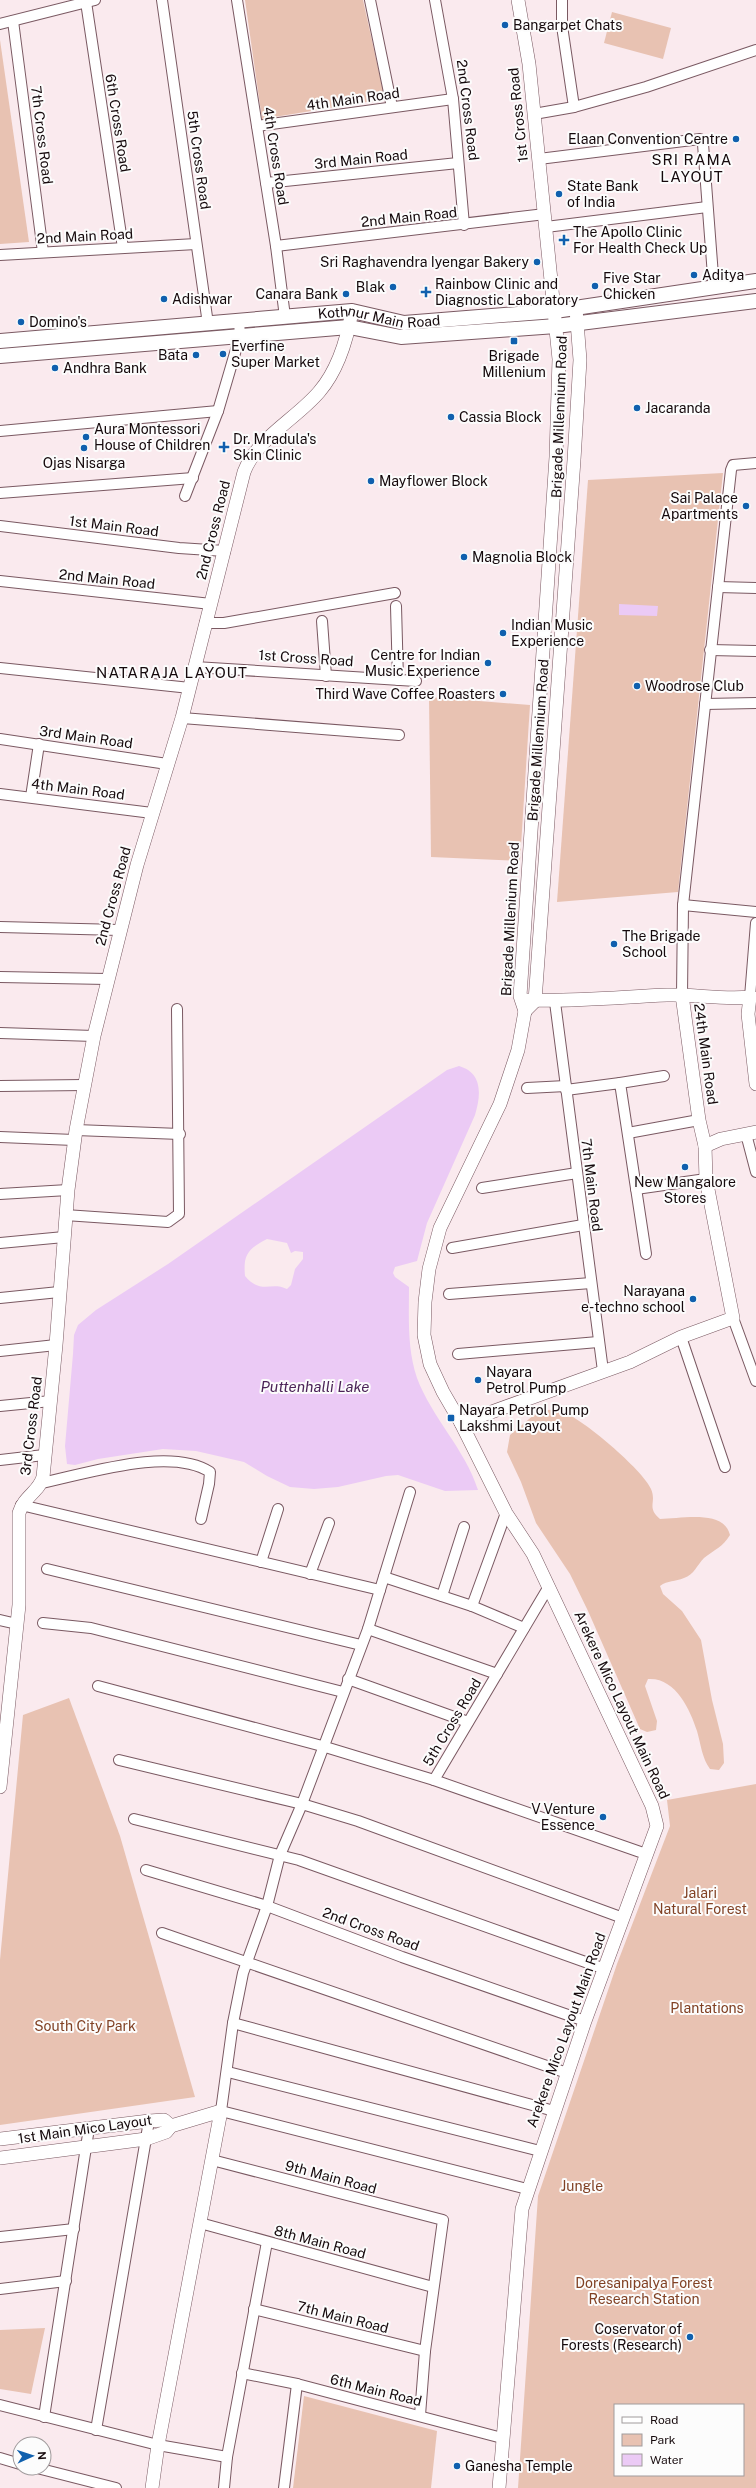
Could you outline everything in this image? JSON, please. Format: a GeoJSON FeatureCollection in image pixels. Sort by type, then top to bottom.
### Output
{"type":"FeatureCollection","features":[{"type":"Feature","properties":{"kind":"main road","name":"Kothnur Main Road"},"geometry":{"type":"LineString","coordinates":[[0,341],[352,311],[404,323],[555,312],[756,281]]}},
{"type":"Feature","properties":{"kind":"main road","name":"Kothnur Main Road"},"geometry":{"type":"LineString","coordinates":[[0,356],[349,327],[399,341],[556,326],[756,301]]}},
{"type":"Feature","properties":{"kind":"street","name":"5th Cross Road"},"geometry":{"type":"LineString","coordinates":[[162,0],[208,324]]}},
{"type":"Feature","properties":{"kind":"street","name":"4th Cross Road"},"geometry":{"type":"LineString","coordinates":[[237,0],[276,246],[285,317]]}},
{"type":"Feature","properties":{"kind":"street"},"geometry":{"type":"LineString","coordinates":[[370,0],[392,108]]}},
{"type":"Feature","properties":{"kind":"street","name":"2nd Cross Road"},"geometry":{"type":"LineString","coordinates":[[434,0],[453,99],[464,225]]}},
{"type":"Feature","properties":{"kind":"street","name":"1st Cross Road"},"geometry":{"type":"LineString","coordinates":[[518,0],[529,64],[555,312]]}},
{"type":"Feature","properties":{"kind":"street"},"geometry":{"type":"LineString","coordinates":[[562,0],[562,26],[574,107]]}},
{"type":"Feature","properties":{"kind":"street"},"geometry":{"type":"LineString","coordinates":[[0,24],[90,1]]}},
{"type":"Feature","properties":{"kind":"street","name":"6th Cross Road"},"geometry":{"type":"LineString","coordinates":[[90,1],[123,248]]}},
{"type":"Feature","properties":{"kind":"street","name":"7th Cross Road"},"geometry":{"type":"LineString","coordinates":[[13,21],[43,252]]}},
{"type":"Feature","properties":{"kind":"street"},"geometry":{"type":"LineString","coordinates":[[534,114],[574,107],[646,87],[756,50]]}},
{"type":"Feature","properties":{"kind":"street","name":"4th Main Road"},"geometry":{"type":"LineString","coordinates":[[257,126],[453,99]]}},
{"type":"Feature","properties":{"kind":"street"},"geometry":{"type":"LineString","coordinates":[[539,159],[700,139],[703,144],[714,288]]}},
{"type":"Feature","properties":{"kind":"street","name":"3rd Main Road"},"geometry":{"type":"LineString","coordinates":[[266,183],[458,163]]}},
{"type":"Feature","properties":{"kind":"street"},"geometry":{"type":"LineString","coordinates":[[546,221],[707,207]]}},
{"type":"Feature","properties":{"kind":"street","name":"2nd Main Road"},"geometry":{"type":"LineString","coordinates":[[276,246],[464,225],[546,221]]}},
{"type":"Feature","properties":{"kind":"street","name":"2nd Main Road"},"geometry":{"type":"LineString","coordinates":[[0,255],[196,244]]}},
{"type":"Feature","properties":{"kind":"street","name":"Brigade Millennium Road"},"geometry":{"type":"LineString","coordinates":[[534,1000],[574,460],[580,360],[576,309]]}},
{"type":"Feature","properties":{"kind":"street","name":"2nd Cross Road"},"geometry":{"type":"LineString","coordinates":[[84,1085],[107,979],[152,813],[182,718],[248,462],[254,453],[319,392],[334,371],[343,351],[352,311]]}},
{"type":"Feature","properties":{"kind":"street","name":"Brigade Millenium Road"},"geometry":{"type":"LineString","coordinates":[[522,1005],[556,457],[559,359],[555,312]]}},
{"type":"Feature","properties":{"kind":"street"},"geometry":{"type":"LineString","coordinates":[[185,496],[218,411],[240,336],[239,321]]}},
{"type":"Feature","properties":{"kind":"street"},"geometry":{"type":"LineString","coordinates":[[399,341],[404,323]]}},
{"type":"Feature","properties":{"kind":"street"},"geometry":{"type":"LineString","coordinates":[[0,431],[218,411]]}},
{"type":"Feature","properties":{"kind":"street"},"geometry":{"type":"LineString","coordinates":[[522,1005],[534,1000],[555,1002],[682,995],[683,905],[710,650],[733,465],[756,463]]}},
{"type":"Feature","properties":{"kind":"street"},"geometry":{"type":"LineString","coordinates":[[0,493],[193,478]]}},
{"type":"Feature","properties":{"kind":"street","name":"1st Main Road"},"geometry":{"type":"LineString","coordinates":[[0,526],[179,548],[225,551]]}},
{"type":"Feature","properties":{"kind":"street","name":"2nd Main Road"},"geometry":{"type":"LineString","coordinates":[[0,581],[211,604]]}},
{"type":"Feature","properties":{"kind":"street"},"geometry":{"type":"LineString","coordinates":[[718,587],[756,588]]}},
{"type":"Feature","properties":{"kind":"street"},"geometry":{"type":"LineString","coordinates":[[206,623],[224,622],[395,593]]}},
{"type":"Feature","properties":{"kind":"street"},"geometry":{"type":"LineString","coordinates":[[396,606],[398,680]]}},
{"type":"Feature","properties":{"kind":"street"},"geometry":{"type":"LineString","coordinates":[[322,621],[326,676]]}},
{"type":"Feature","properties":{"kind":"street"},"geometry":{"type":"LineString","coordinates":[[710,650],[756,650]]}},
{"type":"Feature","properties":{"kind":"street","name":"1st Cross Road"},"geometry":{"type":"LineString","coordinates":[[195,667],[416,681]]}},
{"type":"Feature","properties":{"kind":"street"},"geometry":{"type":"LineString","coordinates":[[0,668],[190,688]]}},
{"type":"Feature","properties":{"kind":"street"},"geometry":{"type":"LineString","coordinates":[[705,704],[756,703]]}},
{"type":"Feature","properties":{"kind":"street"},"geometry":{"type":"LineString","coordinates":[[182,718],[399,736]]}},
{"type":"Feature","properties":{"kind":"street","name":"3rd Main Road"},"geometry":{"type":"LineString","coordinates":[[0,739],[167,764]]}},
{"type":"Feature","properties":{"kind":"street"},"geometry":{"type":"LineString","coordinates":[[30,797],[39,744]]}},
{"type":"Feature","properties":{"kind":"street","name":"4th Main Road"},"geometry":{"type":"LineString","coordinates":[[0,794],[152,813]]}},
{"type":"Feature","properties":{"kind":"street"},"geometry":{"type":"LineString","coordinates":[[683,905],[756,912]]}},
{"type":"Feature","properties":{"kind":"street"},"geometry":{"type":"LineString","coordinates":[[756,923],[753,997],[748,1014],[756,1084]]}},
{"type":"Feature","properties":{"kind":"street"},"geometry":{"type":"LineString","coordinates":[[0,927],[120,930]]}},
{"type":"Feature","properties":{"kind":"street"},"geometry":{"type":"LineString","coordinates":[[0,977],[107,979]]}},
{"type":"Feature","properties":{"kind":"street","name":"24th Main Road"},"geometry":{"type":"LineString","coordinates":[[733,1318],[706,1179],[705,1146],[699,1120],[682,995],[729,999],[753,997]]}},
{"type":"Feature","properties":{"kind":"street","name":"7th Main Road"},"geometry":{"type":"LineString","coordinates":[[555,1002],[598,1342],[603,1371]]}},
{"type":"Feature","properties":{"kind":"street","name":"Arekere Mico Layout Main Road"},"geometry":{"type":"LineString","coordinates":[[498,2488],[519,2233],[527,2189],[585,2021],[657,1826],[652,1806],[533,1554],[506,1513],[460,1423],[442,1392],[430,1364],[424,1335],[425,1302],[429,1269],[440,1228],[500,1104],[518,1050],[522,1005]]}},
{"type":"Feature","properties":{"kind":"street"},"geometry":{"type":"LineString","coordinates":[[66,1215],[168,1222],[175,1219],[180,1214],[177,1009]]}},
{"type":"Feature","properties":{"kind":"street"},"geometry":{"type":"LineString","coordinates":[[0,1033],[94,1036]]}},
{"type":"Feature","properties":{"kind":"street"},"geometry":{"type":"LineString","coordinates":[[527,1088],[566,1088],[620,1083],[664,1076]]}},
{"type":"Feature","properties":{"kind":"street"},"geometry":{"type":"LineString","coordinates":[[620,1083],[646,1254]]}},
{"type":"Feature","properties":{"kind":"street"},"geometry":{"type":"LineString","coordinates":[[0,1086],[84,1085]]}},
{"type":"Feature","properties":{"kind":"street","name":"3rd Cross Road"},"geometry":{"type":"LineString","coordinates":[[21,1505],[41,1483],[51,1401],[68,1190],[75,1135],[84,1085]]}},
{"type":"Feature","properties":{"kind":"street"},"geometry":{"type":"LineString","coordinates":[[628,1133],[699,1120]]}},
{"type":"Feature","properties":{"kind":"street"},"geometry":{"type":"LineString","coordinates":[[705,1146],[721,1139],[751,1133],[756,1172]]}},
{"type":"Feature","properties":{"kind":"street"},"geometry":{"type":"LineString","coordinates":[[0,1138],[75,1135],[180,1134]]}},
{"type":"Feature","properties":{"kind":"street"},"geometry":{"type":"LineString","coordinates":[[482,1188],[577,1173]]}},
{"type":"Feature","properties":{"kind":"street"},"geometry":{"type":"LineString","coordinates":[[636,1189],[706,1179]]}},
{"type":"Feature","properties":{"kind":"street"},"geometry":{"type":"LineString","coordinates":[[0,1194],[68,1190]]}},
{"type":"Feature","properties":{"kind":"street"},"geometry":{"type":"LineString","coordinates":[[452,1248],[583,1225]]}},
{"type":"Feature","properties":{"kind":"street"},"geometry":{"type":"LineString","coordinates":[[0,1242],[64,1237]]}},
{"type":"Feature","properties":{"kind":"street"},"geometry":{"type":"LineString","coordinates":[[449,1294],[591,1282]]}},
{"type":"Feature","properties":{"kind":"street"},"geometry":{"type":"LineString","coordinates":[[0,1298],[60,1292]]}},
{"type":"Feature","properties":{"kind":"street"},"geometry":{"type":"LineString","coordinates":[[460,1423],[630,1362],[682,1337],[733,1318],[756,1381]]}},
{"type":"Feature","properties":{"kind":"street"},"geometry":{"type":"LineString","coordinates":[[682,1337],[725,1467]]}},
{"type":"Feature","properties":{"kind":"street"},"geometry":{"type":"LineString","coordinates":[[458,1354],[598,1342]]}},
{"type":"Feature","properties":{"kind":"street"},"geometry":{"type":"LineString","coordinates":[[0,1351],[56,1345]]}},
{"type":"Feature","properties":{"kind":"street"},"geometry":{"type":"LineString","coordinates":[[0,1406],[51,1401]]}},
{"type":"Feature","properties":{"kind":"street"},"geometry":{"type":"LineString","coordinates":[[0,1460],[44,1455]]}},
{"type":"Feature","properties":{"kind":"street"},"geometry":{"type":"LineString","coordinates":[[41,1483],[147,1462],[182,1461],[201,1466],[210,1472],[209,1484],[201,1519]]}},
{"type":"Feature","properties":{"kind":"street"},"geometry":{"type":"LineString","coordinates":[[152,2488],[158,2445],[228,2072],[233,2023],[248,1961],[267,1906],[280,1855],[302,1804],[322,1746],[368,1629],[410,1492]]}},
{"type":"Feature","properties":{"kind":"street"},"geometry":{"type":"LineString","coordinates":[[0,1787],[17,1624],[19,1588],[18,1521],[21,1505],[380,1590]]}},
{"type":"Feature","properties":{"kind":"street"},"geometry":{"type":"LineString","coordinates":[[261,1562],[278,1509]]}},
{"type":"Feature","properties":{"kind":"street"},"geometry":{"type":"LineString","coordinates":[[472,1606],[506,1513]]}},
{"type":"Feature","properties":{"kind":"street"},"geometry":{"type":"LineString","coordinates":[[310,1574],[329,1523]]}},
{"type":"Feature","properties":{"kind":"street"},"geometry":{"type":"LineString","coordinates":[[442,1596],[464,1527]]}},
{"type":"Feature","properties":{"kind":"street"},"geometry":{"type":"LineString","coordinates":[[47,1569],[361,1645]]}},
{"type":"Feature","properties":{"kind":"street"},"geometry":{"type":"LineString","coordinates":[[384,1577],[472,1606],[524,1628]]}},
{"type":"Feature","properties":{"kind":"street","name":"5th Cross Road"},"geometry":{"type":"LineString","coordinates":[[548,1588],[434,1780],[646,1854]]}},
{"type":"Feature","properties":{"kind":"street"},"geometry":{"type":"LineString","coordinates":[[0,1620],[17,1624]]}},
{"type":"Feature","properties":{"kind":"street"},"geometry":{"type":"LineString","coordinates":[[43,1623],[91,1628],[343,1692]]}},
{"type":"Feature","properties":{"kind":"street"},"geometry":{"type":"LineString","coordinates":[[368,1629],[497,1674]]}},
{"type":"Feature","properties":{"kind":"street"},"geometry":{"type":"LineString","coordinates":[[348,1679],[468,1722]]}},
{"type":"Feature","properties":{"kind":"street"},"geometry":{"type":"LineString","coordinates":[[98,1686],[322,1746],[434,1780]]}},
{"type":"Feature","properties":{"kind":"street"},"geometry":{"type":"LineString","coordinates":[[119,1760],[302,1804],[458,1857],[623,1918]]}},
{"type":"Feature","properties":{"kind":"street"},"geometry":{"type":"LineString","coordinates":[[134,1819],[299,1860],[605,1969]]}},
{"type":"Feature","properties":{"kind":"street","name":"2nd Cross Road"},"geometry":{"type":"LineString","coordinates":[[146,1870],[267,1906],[402,1957],[585,2021]]}},
{"type":"Feature","properties":{"kind":"street"},"geometry":{"type":"LineString","coordinates":[[162,1933],[248,1961],[567,2073]]}},
{"type":"Feature","properties":{"kind":"street"},"geometry":{"type":"LineString","coordinates":[[233,2023],[554,2112]]}},
{"type":"Feature","properties":{"kind":"street"},"geometry":{"type":"LineString","coordinates":[[228,2072],[540,2151]]}},
{"type":"Feature","properties":{"kind":"street"},"geometry":{"type":"LineString","coordinates":[[221,2111],[527,2189]]}},
{"type":"Feature","properties":{"kind":"street","name":"1st Main Mico Layout"},"geometry":{"type":"LineString","coordinates":[[0,2158],[146,2139],[166,2132],[171,2126],[221,2111]]}},
{"type":"Feature","properties":{"kind":"street","name":"1st Main Mico Layout"},"geometry":{"type":"LineString","coordinates":[[0,2139],[149,2121],[164,2120],[171,2126]]}},
{"type":"Feature","properties":{"kind":"street"},"geometry":{"type":"LineString","coordinates":[[96,2430],[149,2121]]}},
{"type":"Feature","properties":{"kind":"street"},"geometry":{"type":"LineString","coordinates":[[44,2416],[88,2146],[89,2128]]}},
{"type":"Feature","properties":{"kind":"street","name":"9th Main Road"},"geometry":{"type":"LineString","coordinates":[[212,2160],[443,2220],[433,2287]]}},
{"type":"Feature","properties":{"kind":"street","name":"8th Main Road"},"geometry":{"type":"LineString","coordinates":[[200,2223],[433,2287]]}},
{"type":"Feature","properties":{"kind":"street"},"geometry":{"type":"LineString","coordinates":[[0,2237],[74,2230]]}},
{"type":"Feature","properties":{"kind":"street"},"geometry":{"type":"LineString","coordinates":[[224,2488],[227,2457],[267,2242]]}},
{"type":"Feature","properties":{"kind":"street"},"geometry":{"type":"LineString","coordinates":[[0,2289],[66,2281]]}},
{"type":"Feature","properties":{"kind":"street"},"geometry":{"type":"LineString","coordinates":[[420,2415],[425,2351],[433,2287]]}},
{"type":"Feature","properties":{"kind":"street","name":"7th Main Road"},"geometry":{"type":"LineString","coordinates":[[254,2309],[425,2351]]}},
{"type":"Feature","properties":{"kind":"street","name":"6th Main Road"},"geometry":{"type":"LineString","coordinates":[[242,2374],[297,2384],[420,2415],[502,2438]]}},
{"type":"Feature","properties":{"kind":"street"},"geometry":{"type":"LineString","coordinates":[[284,2488],[297,2384]]}},
{"type":"Feature","properties":{"kind":"street"},"geometry":{"type":"LineString","coordinates":[[0,2406],[158,2445],[227,2457]]}},
{"type":"Feature","properties":{"kind":"street"},"geometry":{"type":"LineString","coordinates":[[0,2458],[12,2462]]}},
{"type":"Feature","properties":{"kind":"street"},"geometry":{"type":"LineString","coordinates":[[52,2472],[116,2488]]}},
{"type":"Feature","properties":{"kind":"green space"},"geometry":{"type":"Polygon","coordinates":[[[245,0],[363,0],[385,99],[262,119],[245,0]]]}},
{"type":"Feature","properties":{"kind":"green space"},"geometry":{"type":"Polygon","coordinates":[[[612,12],[671,28],[663,59],[604,43],[612,12]]]}},
{"type":"Feature","properties":{"kind":"green space"},"geometry":{"type":"Polygon","coordinates":[[[0,40],[29,242],[0,244],[0,40]]]}},
{"type":"Feature","properties":{"kind":"green space","name":"Woodrose Club"},"geometry":{"type":"Polygon","coordinates":[[[723,473],[678,892],[557,902],[588,480],[723,473]]]}},
{"type":"Feature","properties":{"kind":"green space"},"geometry":{"type":"Polygon","coordinates":[[[429,697],[530,705],[520,861],[431,857],[429,697]]]}},
{"type":"Feature","properties":{"kind":"green space"},"geometry":{"type":"Polygon","coordinates":[[[543,1410],[559,1410],[583,1423],[625,1458],[646,1480],[653,1494],[654,1511],[660,1519],[701,1517],[711,1519],[726,1527],[730,1535],[721,1545],[704,1558],[690,1575],[660,1586],[663,1594],[682,1611],[701,1640],[712,1700],[723,1744],[724,1763],[719,1770],[710,1769],[707,1765],[703,1756],[697,1731],[686,1704],[674,1689],[666,1683],[648,1679],[645,1686],[657,1721],[656,1730],[647,1732],[640,1729],[570,1574],[536,1523],[521,1482],[507,1452],[510,1435],[535,1414],[543,1410]]]}},
{"type":"Feature","properties":{"kind":"green space","name":"South City Park"},"geometry":{"type":"Polygon","coordinates":[[[69,1698],[120,1836],[195,2097],[0,2125],[0,1960],[23,1715],[69,1698]]]}},
{"type":"Feature","properties":{"kind":"green space","name":"Doresanipalya Forest Research Station"},"geometry":{"type":"Polygon","coordinates":[[[756,1784],[756,2488],[518,2488],[538,2196],[617,1964],[670,1826],[667,1800],[756,1784]]]}},
{"type":"Feature","properties":{"kind":"green space"},"geometry":{"type":"Polygon","coordinates":[[[45,2328],[31,2394],[0,2389],[0,2330],[45,2328]]]}},
{"type":"Feature","properties":{"kind":"green space"},"geometry":{"type":"Polygon","coordinates":[[[304,2396],[437,2431],[431,2488],[293,2488],[304,2396]]]}},
{"type":"Feature","properties":{"kind":"water"},"geometry":{"type":"Polygon","coordinates":[[[619,604],[658,606],[657,616],[619,615],[619,604]]]}},
{"type":"Feature","properties":{"kind":"water","name":"Puttenhalli Lake"},"geometry":{"type":"Polygon","coordinates":[[[459,1066],[467,1069],[476,1079],[479,1093],[475,1115],[427,1223],[417,1261],[395,1267],[393,1273],[395,1277],[409,1287],[410,1344],[417,1378],[431,1407],[465,1461],[478,1490],[445,1491],[398,1475],[386,1476],[338,1487],[314,1489],[290,1487],[267,1476],[244,1462],[196,1451],[163,1449],[98,1459],[75,1465],[67,1464],[65,1446],[74,1335],[78,1325],[96,1310],[168,1264],[447,1070],[459,1066]],[[267,1239],[251,1249],[246,1257],[245,1276],[256,1285],[266,1287],[276,1286],[287,1289],[291,1285],[295,1269],[303,1259],[303,1252],[295,1251],[291,1253],[287,1243],[267,1239]]]}},
{"type":"Feature","properties":{"kind":"place","name":"Bangarpet Chats"},"geometry":{"type":"Point","coordinates":[505,25]}},
{"type":"Feature","properties":{"kind":"place","name":"Elaan Convention Centre"},"geometry":{"type":"Point","coordinates":[736,139]}},
{"type":"Feature","properties":{"kind":"place","name":"State Bank of India"},"geometry":{"type":"Point","coordinates":[559,194]}},
{"type":"Feature","properties":{"kind":"place","name":"The Apollo Clinic For Health Check Up"},"geometry":{"type":"Point","coordinates":[564,240]}},
{"type":"Feature","properties":{"kind":"place","name":"Sri Raghavendra Iyengar Bakery"},"geometry":{"type":"Point","coordinates":[537,262]}},
{"type":"Feature","properties":{"kind":"place","name":"Aditya"},"geometry":{"type":"Point","coordinates":[694,275]}},
{"type":"Feature","properties":{"kind":"place","name":"Five Star Chicken"},"geometry":{"type":"Point","coordinates":[595,286]}},
{"type":"Feature","properties":{"kind":"place","name":"Blak"},"geometry":{"type":"Point","coordinates":[393,287]}},
{"type":"Feature","properties":{"kind":"place","name":"Rainbow Clinic and Diagnostic Laboratory"},"geometry":{"type":"Point","coordinates":[426,292]}},
{"type":"Feature","properties":{"kind":"place","name":"Canara Bank"},"geometry":{"type":"Point","coordinates":[346,294]}},
{"type":"Feature","properties":{"kind":"place","name":"Adishwar"},"geometry":{"type":"Point","coordinates":[164,299]}},
{"type":"Feature","properties":{"kind":"place","name":"Domino's"},"geometry":{"type":"Point","coordinates":[21,322]}},
{"type":"Feature","properties":{"kind":"place","name":"Brigade Millenium"},"geometry":{"type":"Point","coordinates":[514,341]}},
{"type":"Feature","properties":{"kind":"place","name":"Everfine Super Market"},"geometry":{"type":"Point","coordinates":[223,354]}},
{"type":"Feature","properties":{"kind":"place","name":"Bata"},"geometry":{"type":"Point","coordinates":[196,355]}},
{"type":"Feature","properties":{"kind":"place","name":"Andhra Bank"},"geometry":{"type":"Point","coordinates":[55,368]}},
{"type":"Feature","properties":{"kind":"place","name":"Jacaranda"},"geometry":{"type":"Point","coordinates":[637,408]}},
{"type":"Feature","properties":{"kind":"place","name":"Cassia Block"},"geometry":{"type":"Point","coordinates":[451,417]}},
{"type":"Feature","properties":{"kind":"place","name":"Aura Montessori House of Children"},"geometry":{"type":"Point","coordinates":[86,437]}},
{"type":"Feature","properties":{"kind":"place","name":"Dr. Mradula's Skin Clinic"},"geometry":{"type":"Point","coordinates":[224,447]}},
{"type":"Feature","properties":{"kind":"place","name":"Ojas Nisarga"},"geometry":{"type":"Point","coordinates":[84,448]}},
{"type":"Feature","properties":{"kind":"place","name":"Mayflower Block"},"geometry":{"type":"Point","coordinates":[371,481]}},
{"type":"Feature","properties":{"kind":"place","name":"Sai Palace Apartments"},"geometry":{"type":"Point","coordinates":[746,506]}},
{"type":"Feature","properties":{"kind":"place","name":"Magnolia Block"},"geometry":{"type":"Point","coordinates":[464,557]}},
{"type":"Feature","properties":{"kind":"place","name":"Indian Music Experience"},"geometry":{"type":"Point","coordinates":[503,633]}},
{"type":"Feature","properties":{"kind":"place","name":"Centre for Indian Music Experience"},"geometry":{"type":"Point","coordinates":[488,663]}},
{"type":"Feature","properties":{"kind":"place","name":"Woodrose Club"},"geometry":{"type":"Point","coordinates":[637,686]}},
{"type":"Feature","properties":{"kind":"place","name":"Third Wave Coffee Roasters"},"geometry":{"type":"Point","coordinates":[503,694]}},
{"type":"Feature","properties":{"kind":"place","name":"The Brigade School"},"geometry":{"type":"Point","coordinates":[614,944]}},
{"type":"Feature","properties":{"kind":"place","name":"New Mangalore Stores"},"geometry":{"type":"Point","coordinates":[685,1167]}},
{"type":"Feature","properties":{"kind":"place","name":"Narayana e-techno school"},"geometry":{"type":"Point","coordinates":[693,1299]}},
{"type":"Feature","properties":{"kind":"place","name":"Nayara Petrol Pump"},"geometry":{"type":"Point","coordinates":[478,1380]}},
{"type":"Feature","properties":{"kind":"place","name":"Nayara Petrol Pump Lakshmi Layout"},"geometry":{"type":"Point","coordinates":[451,1418]}},
{"type":"Feature","properties":{"kind":"place","name":"V Venture Essence"},"geometry":{"type":"Point","coordinates":[603,1817]}},
{"type":"Feature","properties":{"kind":"place","name":"Coservator of Forests (Research)"},"geometry":{"type":"Point","coordinates":[690,2337]}},
{"type":"Feature","properties":{"kind":"place","name":"Ganesha Temple"},"geometry":{"type":"Point","coordinates":[457,2466]}},
{"type":"Feature","properties":{"kind":"district","name":"SRI RAMA LAYOUT"},"geometry":{"type":"Point","coordinates":[692,168]}},
{"type":"Feature","properties":{"kind":"district","name":"NATARAJA LAYOUT"},"geometry":{"type":"Point","coordinates":[172,672]}},
{"type":"Feature","properties":{"kind":"park label","name":"Jalari Natural Forest"},"geometry":{"type":"Point","coordinates":[700,1902]}},
{"type":"Feature","properties":{"kind":"park label","name":"Plantations"},"geometry":{"type":"Point","coordinates":[707,2008]}},
{"type":"Feature","properties":{"kind":"park label","name":"Jungle"},"geometry":{"type":"Point","coordinates":[582,2186]}}]}
